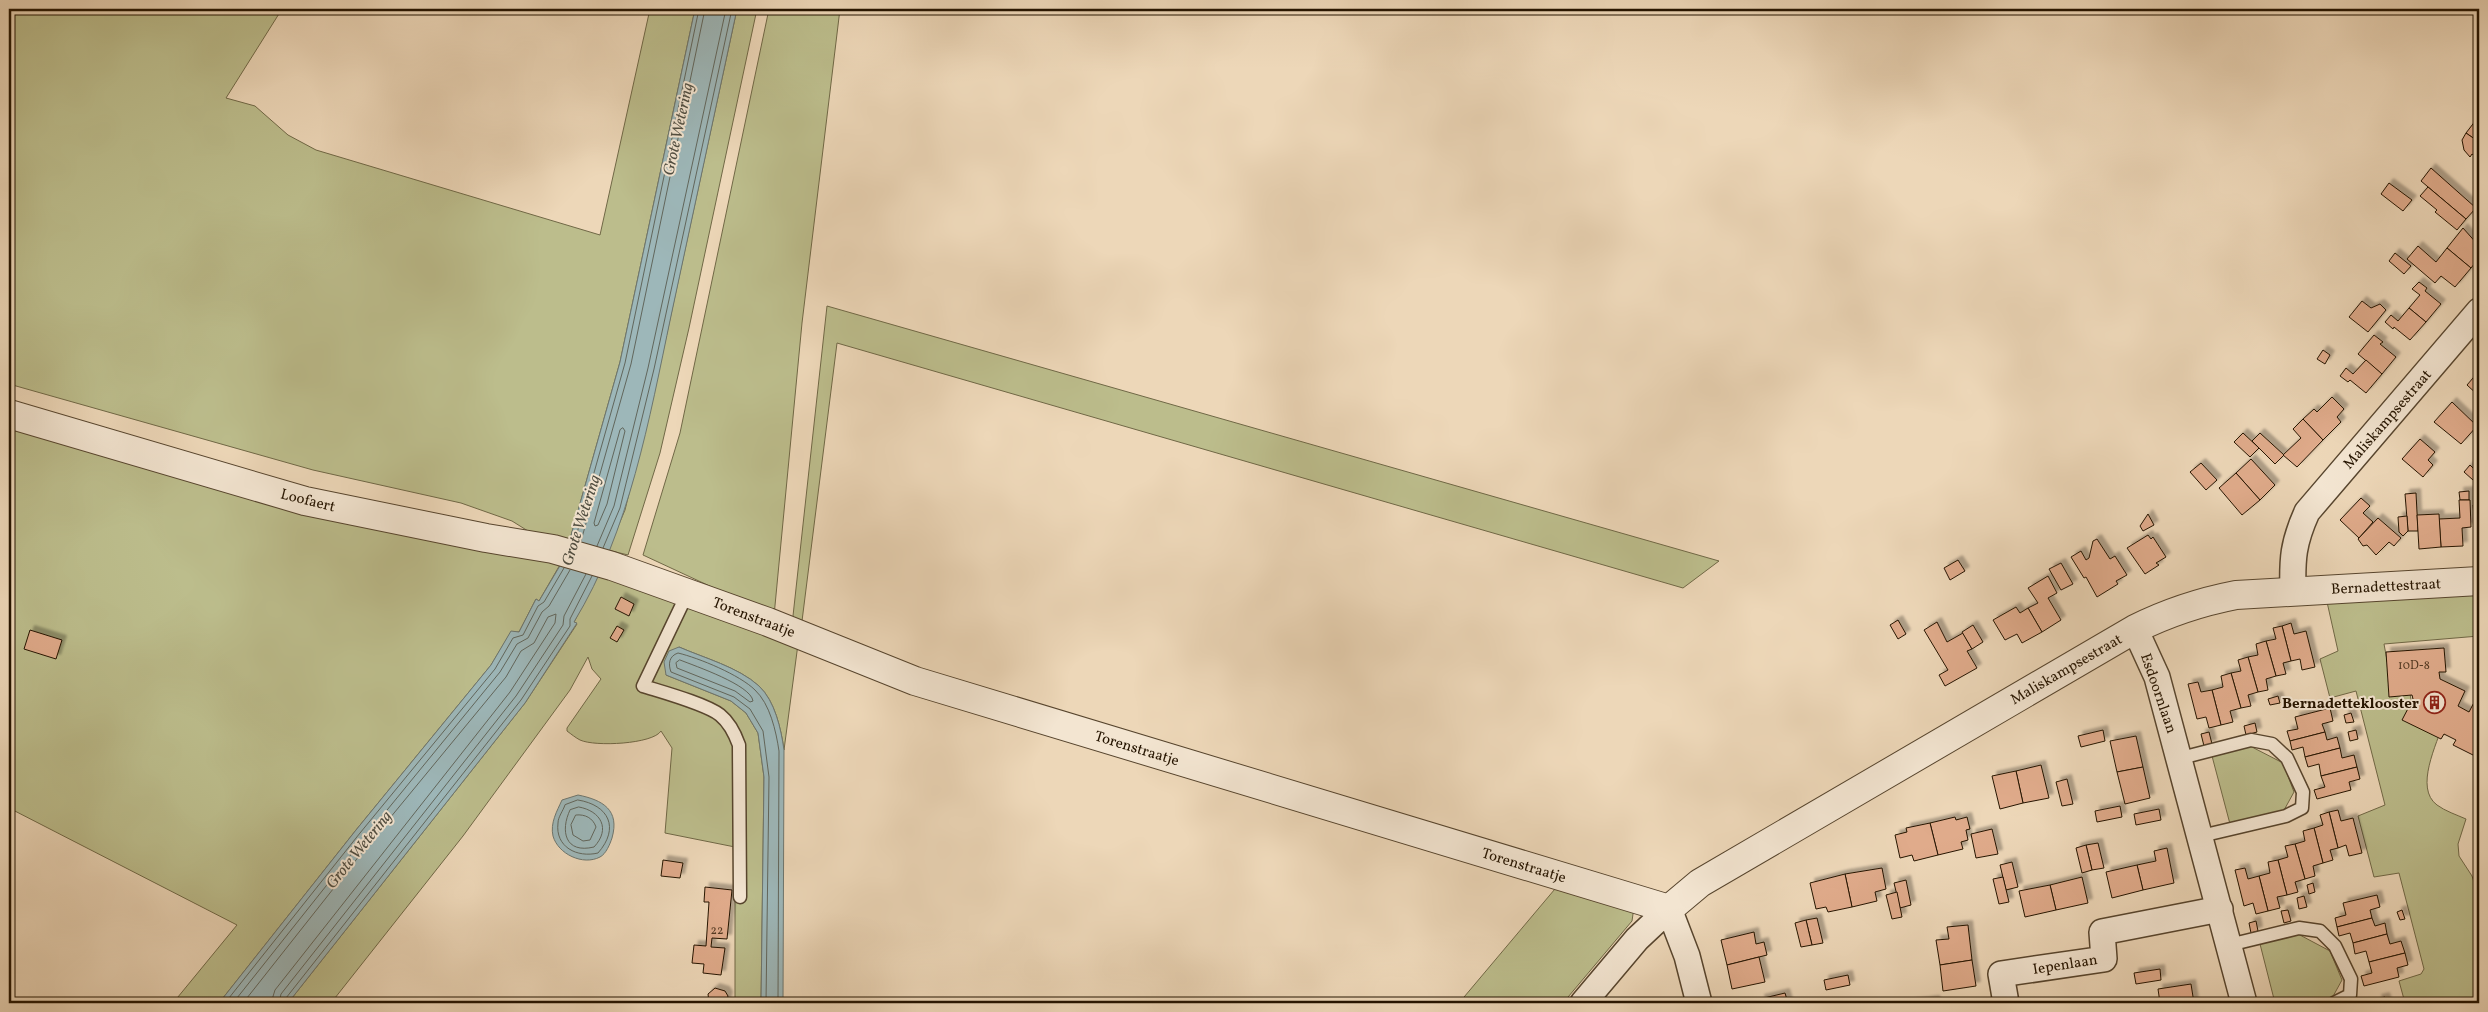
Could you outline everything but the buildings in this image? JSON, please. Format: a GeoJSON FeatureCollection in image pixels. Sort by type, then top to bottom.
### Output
{"type":"FeatureCollection","features":[{"type":"Feature","properties":{"kind":"street","name":"Maliskampsestraat"},"geometry":{"type":"LineString","coordinates":[[1584,1003],[1637,939],[1700,883],[2136,629],[2166,614],[2201,601],[2236,595],[2294,592],[2292,564],[2296,537],[2307,512],[2479,311]]}},
{"type":"Feature","properties":{"kind":"street","name":"Loofaert"},"geometry":{"type":"LineString","coordinates":[[9,414],[305,501],[486,538],[553,548],[612,566]]}},
{"type":"Feature","properties":{"kind":"street","name":"Torenstraatje"},"geometry":{"type":"LineString","coordinates":[[612,566],[688,592],[915,681],[1669,909]]}},
{"type":"Feature","properties":{"kind":"street","name":"Bernadettestraat"},"geometry":{"type":"LineString","coordinates":[[2294,592],[2479,581]]}},
{"type":"Feature","properties":{"kind":"street","name":"Esdoornlaan"},"geometry":{"type":"LineString","coordinates":[[2136,629],[2157,677],[2201,836],[2244,1003]]}},
{"type":"Feature","properties":{"kind":"street"},"geometry":{"type":"LineString","coordinates":[[1669,909],[1686,956],[1699,1003]]}},
{"type":"Feature","properties":{"kind":"street","name":"Iepenlaan"},"geometry":{"type":"LineString","coordinates":[[2006,1003],[2001,974],[2104,959],[2102,932],[2220,909]]}},
{"type":"Feature","properties":{"kind":"lane"},"geometry":{"type":"LineString","coordinates":[[688,592],[643,686],[674,695],[720,715],[733,729],[739,745],[740,897]]}},
{"type":"Feature","properties":{"kind":"lane"},"geometry":{"type":"LineString","coordinates":[[2180,758],[2251,740],[2272,744],[2286,758],[2303,792],[2302,808],[2286,816],[2201,836]]}},
{"type":"Feature","properties":{"kind":"lane"},"geometry":{"type":"LineString","coordinates":[[2229,945],[2299,928],[2320,931],[2334,946],[2351,980],[2350,995],[2334,1003]]}},
{"type":"Feature","properties":{"kind":"green space"},"geometry":{"type":"Polygon","coordinates":[[[9,9],[282,9],[226,98],[255,106],[288,135],[316,150],[600,235],[650,9],[695,9],[620,362],[570,539],[528,531],[512,521],[461,503],[313,470],[9,384],[9,9]]]}},
{"type":"Feature","properties":{"kind":"green space"},"geometry":{"type":"Polygon","coordinates":[[[737,9],[757,9],[689,328],[660,453],[628,555],[608,550],[625,510],[659,370],[737,9]]]}},
{"type":"Feature","properties":{"kind":"green space"},"geometry":{"type":"Polygon","coordinates":[[[769,9],[840,9],[802,323],[774,616],[643,555],[680,433],[769,9]]]}},
{"type":"Feature","properties":{"kind":"green space"},"geometry":{"type":"Polygon","coordinates":[[[827,306],[1719,561],[1683,588],[837,343],[801,629],[792,625],[827,306]]]}},
{"type":"Feature","properties":{"kind":"green space"},"geometry":{"type":"Polygon","coordinates":[[[9,424],[561,563],[539,601],[536,599],[519,632],[511,632],[491,665],[356,830],[219,1003],[173,1003],[237,925],[9,808],[9,424]]]}},
{"type":"Feature","properties":{"kind":"green space"},"geometry":{"type":"Polygon","coordinates":[[[601,570],[798,644],[784,750],[779,724],[773,707],[765,692],[751,679],[731,668],[679,647],[666,675],[731,701],[746,713],[758,733],[764,777],[761,1003],[735,1003],[735,847],[665,833],[672,748],[661,731],[647,739],[610,744],[580,740],[567,731],[567,728],[601,679],[592,669],[588,657],[570,690],[463,836],[331,1003],[288,1003],[525,703],[577,624],[574,622],[601,570]]]}},
{"type":"Feature","properties":{"kind":"green space"},"geometry":{"type":"Polygon","coordinates":[[[2479,594],[2479,636],[2384,644],[2392,687],[2408,685],[2412,704],[2444,721],[2429,765],[2427,788],[2430,797],[2437,805],[2466,819],[2458,844],[2459,856],[2472,876],[2479,898],[2479,1003],[2405,1003],[2399,981],[2421,974],[2424,969],[2399,873],[2374,877],[2358,816],[2385,805],[2356,691],[2330,698],[2320,659],[2338,651],[2327,602],[2479,594]]]}},
{"type":"Feature","properties":{"kind":"green space"},"geometry":{"type":"Polygon","coordinates":[[[2250,746],[2283,763],[2294,792],[2283,812],[2230,824],[2212,756],[2250,746]]]}},
{"type":"Feature","properties":{"kind":"green space"},"geometry":{"type":"Polygon","coordinates":[[[1560,883],[1634,907],[1632,921],[1563,1003],[1459,1003],[1560,883]]]}},
{"type":"Feature","properties":{"kind":"green space"},"geometry":{"type":"Polygon","coordinates":[[[2298,934],[2330,951],[2342,980],[2331,1000],[2316,1003],[2275,1003],[2260,944],[2298,934]]]}},
{"type":"Feature","properties":{"kind":"water","name":"Grote Wetering"},"geometry":{"type":"Polygon","coordinates":[[[695,9],[737,9],[654,395],[635,474],[610,550],[574,622],[577,623],[525,703],[288,1003],[219,1003],[356,830],[491,665],[511,631],[519,632],[536,599],[539,601],[561,564],[570,539],[620,362],[695,9]]]}},
{"type":"Feature","properties":{"kind":"water"},"geometry":{"type":"Polygon","coordinates":[[[679,647],[731,668],[751,679],[765,692],[779,724],[784,750],[783,1003],[761,1003],[764,777],[758,733],[746,713],[731,701],[666,675],[664,662],[669,651],[679,647]]]}},
{"type":"Feature","properties":{"kind":"water"},"geometry":{"type":"Polygon","coordinates":[[[578,795],[602,803],[611,813],[614,820],[612,838],[608,849],[600,857],[586,860],[572,857],[560,848],[553,836],[553,822],[562,800],[578,795]]]}},
{"type":"Feature","properties":{"kind":"place","name":"Bernadetteklooster"},"geometry":{"type":"Point","coordinates":[2435,703]}}]}
